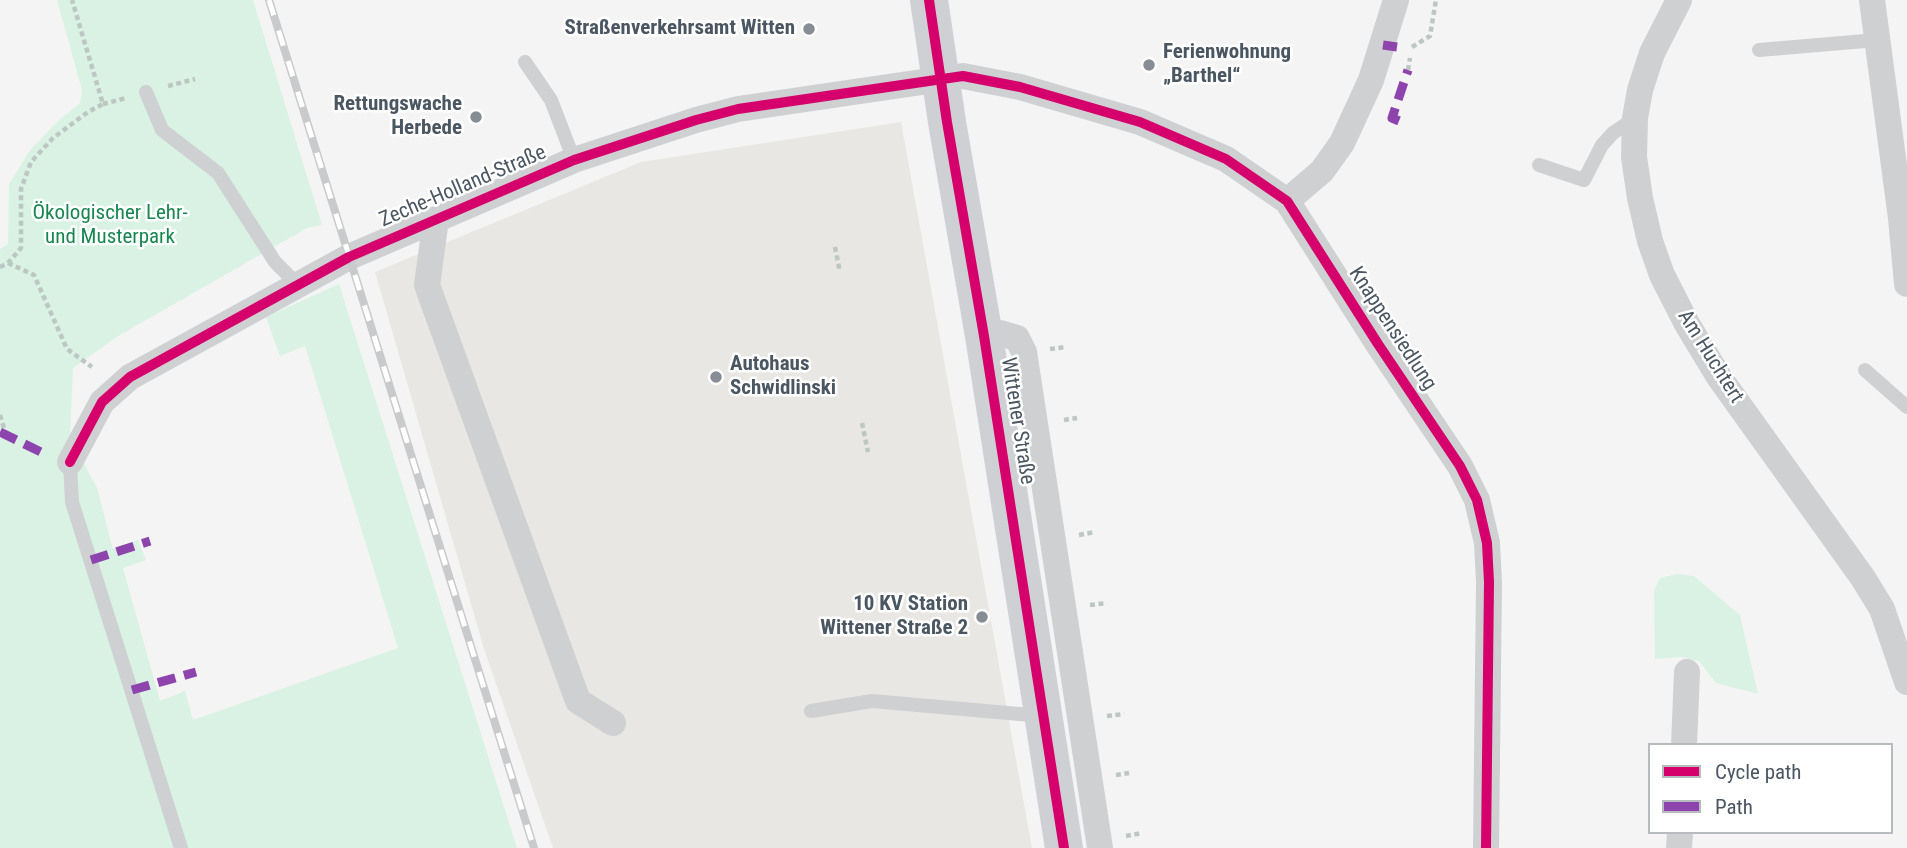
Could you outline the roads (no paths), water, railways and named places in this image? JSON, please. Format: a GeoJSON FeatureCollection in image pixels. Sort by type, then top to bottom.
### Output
{"type":"FeatureCollection","features":[{"type":"Feature","properties":{"kind":"main road","name":"Wittener Straße"},"geometry":{"type":"LineString","coordinates":[[929,0],[1064,848]]}},
{"type":"Feature","properties":{"kind":"street"},"geometry":{"type":"LineString","coordinates":[[1287,201],[1322,171],[1342,143],[1371,80],[1396,0]]}},
{"type":"Feature","properties":{"kind":"street","name":"Am Huchtert"},"geometry":{"type":"LineString","coordinates":[[1679,0],[1653,53],[1634,118],[1634,157],[1650,241],[1662,275],[1719,377],[1864,578],[1882,609],[1907,682]]}},
{"type":"Feature","properties":{"kind":"street"},"geometry":{"type":"LineString","coordinates":[[1872,0],[1901,218],[1907,284]]}},
{"type":"Feature","properties":{"kind":"street","name":"Knappensiedlung"},"geometry":{"type":"LineString","coordinates":[[940,80],[963,76],[1020,87],[1140,122],[1226,159],[1287,201],[1454,457],[1477,500],[1487,543],[1489,582],[1486,848]]}},
{"type":"Feature","properties":{"kind":"street","name":"Zeche-Holland-Straße"},"geometry":{"type":"LineString","coordinates":[[70,462],[102,402],[130,377],[349,257],[574,160],[696,120],[738,109],[940,80]]}},
{"type":"Feature","properties":{"kind":"street","name":"Zeche-Holland-Straße"},"geometry":{"type":"LineString","coordinates":[[436,219],[427,285],[578,701],[612,723]]}},
{"type":"Feature","properties":{"kind":"street","name":"Wittener Straße"},"geometry":{"type":"LineString","coordinates":[[984,336],[1000,333],[1017,338],[1024,352],[1100,848]]}},
{"type":"Feature","properties":{"kind":"street"},"geometry":{"type":"LineString","coordinates":[[1684,743],[1687,672]]}},
{"type":"Feature","properties":{"kind":"lane"},"geometry":{"type":"LineString","coordinates":[[1759,50],[1878,40]]}},
{"type":"Feature","properties":{"kind":"lane"},"geometry":{"type":"LineString","coordinates":[[525,62],[551,100],[574,160]]}},
{"type":"Feature","properties":{"kind":"lane"},"geometry":{"type":"LineString","coordinates":[[146,92],[162,130],[218,173],[275,261],[298,285]]}},
{"type":"Feature","properties":{"kind":"lane"},"geometry":{"type":"LineString","coordinates":[[1539,165],[1584,180],[1602,145],[1634,118]]}},
{"type":"Feature","properties":{"kind":"lane"},"geometry":{"type":"LineString","coordinates":[[1865,370],[1907,407]]}},
{"type":"Feature","properties":{"kind":"lane"},"geometry":{"type":"LineString","coordinates":[[70,462],[72,502],[181,848]]}},
{"type":"Feature","properties":{"kind":"lane"},"geometry":{"type":"LineString","coordinates":[[811,711],[872,701],[1044,716]]}},
{"type":"Feature","properties":{"kind":"railway"},"geometry":{"type":"LineString","coordinates":[[269,0],[534,848]]}},
{"type":"Feature","properties":{"kind":"place","name":"Straßenverkehrsamt Witten"},"geometry":{"type":"Point","coordinates":[809,29]}},
{"type":"Feature","properties":{"kind":"place","name":"Ferienwohnung „Barthel“"},"geometry":{"type":"Point","coordinates":[1149,65]}},
{"type":"Feature","properties":{"kind":"place","name":"Rettungswache Herbede"},"geometry":{"type":"Point","coordinates":[476,117]}},
{"type":"Feature","properties":{"kind":"place","name":"Autohaus Schwidlinski"},"geometry":{"type":"Point","coordinates":[716,377]}},
{"type":"Feature","properties":{"kind":"place","name":"10 KV Station Wittener Straße 2"},"geometry":{"type":"Point","coordinates":[982,617]}},
{"type":"Feature","properties":{"kind":"park label","name":"Ökologischer Lehr- und Musterpark"},"geometry":{"type":"Point","coordinates":[110,226]}}]}
